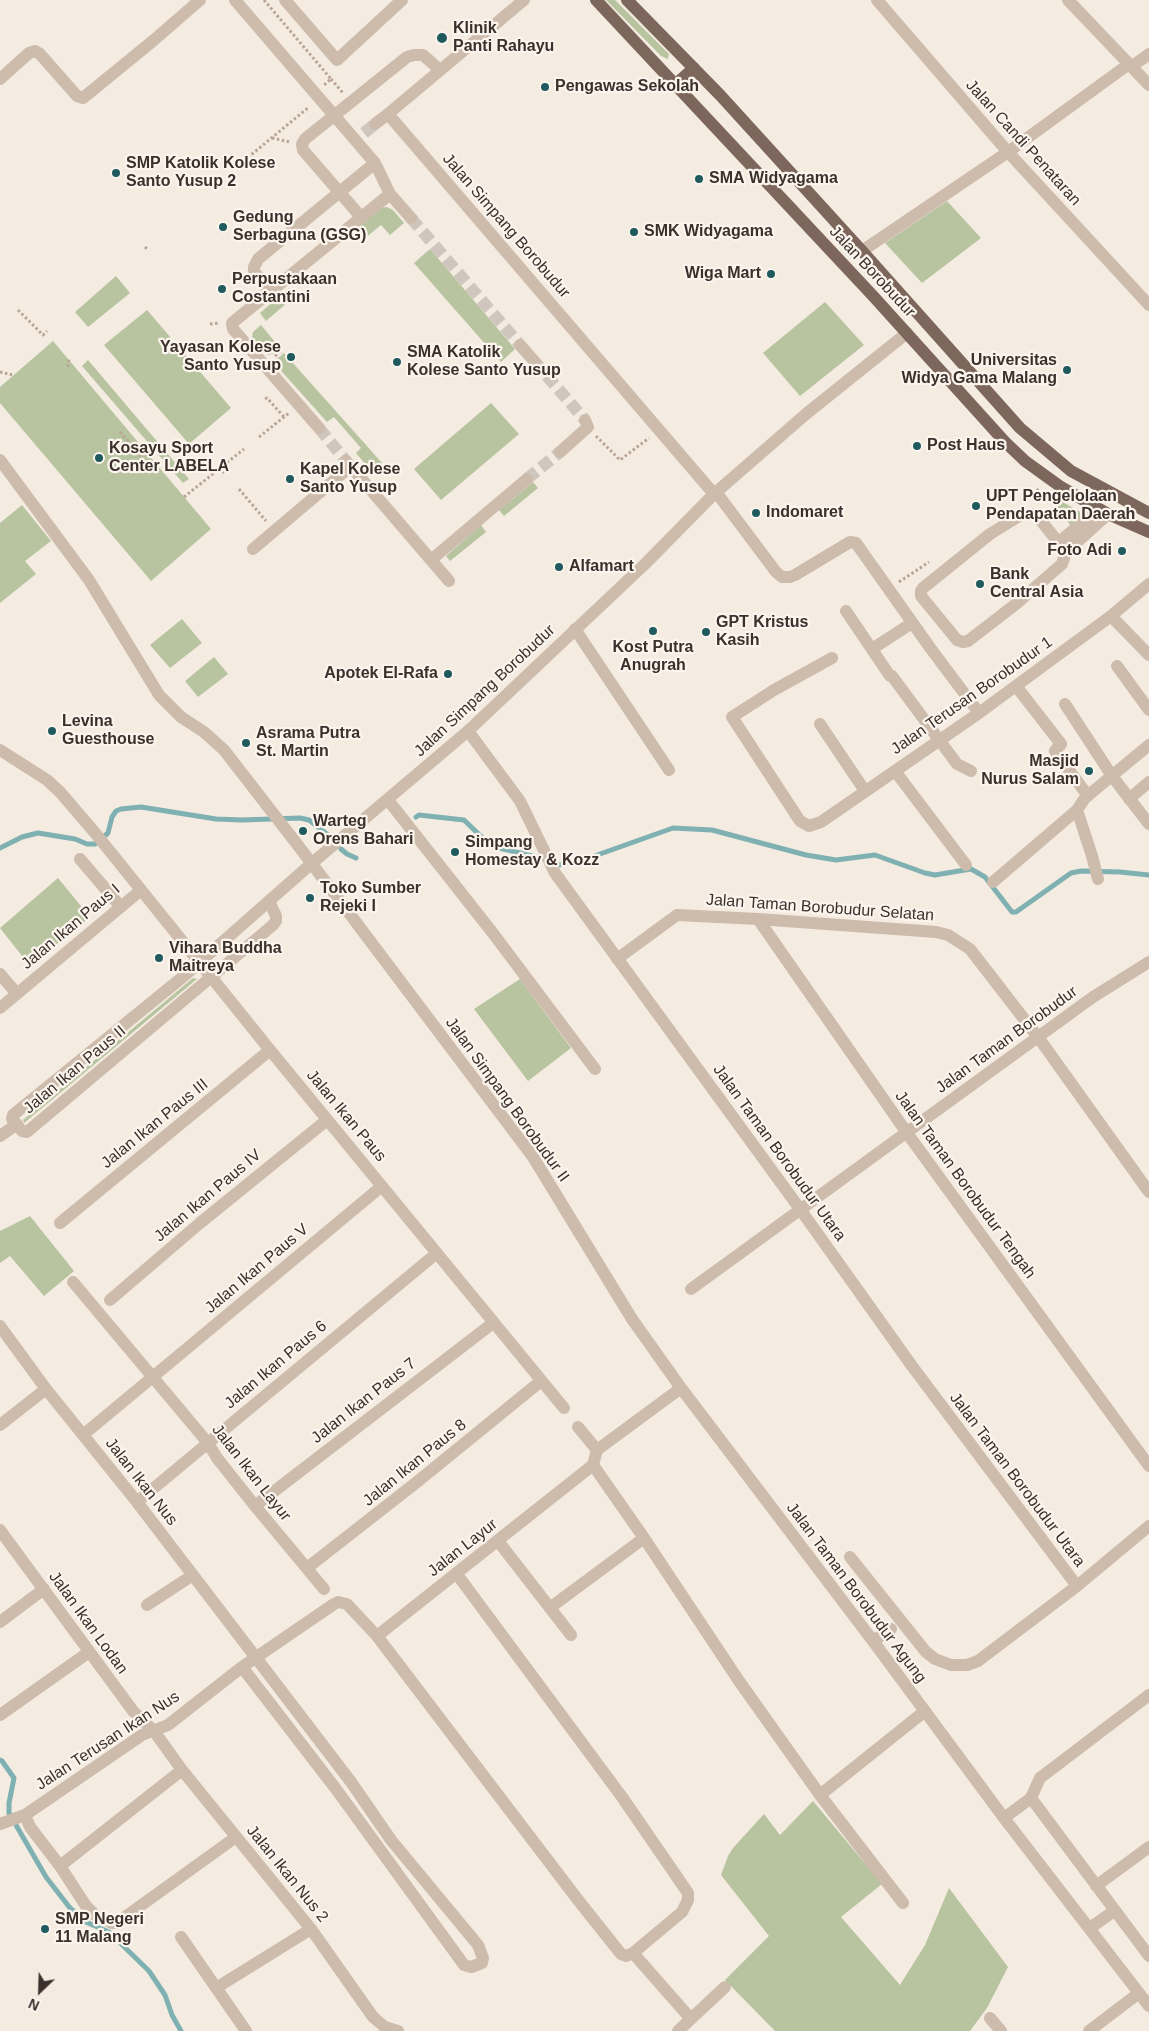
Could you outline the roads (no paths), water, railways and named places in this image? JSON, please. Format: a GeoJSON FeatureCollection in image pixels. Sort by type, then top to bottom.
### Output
{"type":"FeatureCollection","features":[{"type":"Feature","properties":{"kind":"main road","name":"Jalan Borobudur"},"geometry":{"type":"LineString","coordinates":[[596,0],[907,333],[1004,442],[1050,480],[1104,512],[1149,532]]}},
{"type":"Feature","properties":{"kind":"main road","name":"Jalan Borobudur"},"geometry":{"type":"LineString","coordinates":[[627,0],[694,68],[862,251],[1020,428],[1071,471],[1149,513]]}},
{"type":"Feature","properties":{"kind":"main road"},"geometry":{"type":"LineString","coordinates":[[676,84],[694,68]]}},
{"type":"Feature","properties":{"kind":"main road"},"geometry":{"type":"LineString","coordinates":[[1004,442],[1020,428]]}},
{"type":"Feature","properties":{"kind":"street"},"geometry":{"type":"LineString","coordinates":[[0,80],[29,53],[35,51],[40,54],[77,96],[82,98],[149,45],[200,0]]}},
{"type":"Feature","properties":{"kind":"street"},"geometry":{"type":"LineString","coordinates":[[235,0],[333,116],[360,137],[390,194],[411,218]]}},
{"type":"Feature","properties":{"kind":"street"},"geometry":{"type":"LineString","coordinates":[[285,0],[337,60],[402,0]]}},
{"type":"Feature","properties":{"kind":"street"},"geometry":{"type":"LineString","coordinates":[[375,124],[524,0]]}},
{"type":"Feature","properties":{"kind":"street","name":"Jalan Candi Penataran"},"geometry":{"type":"LineString","coordinates":[[877,0],[1008,152],[1149,305]]}},
{"type":"Feature","properties":{"kind":"street"},"geometry":{"type":"LineString","coordinates":[[1068,0],[1149,85]]}},
{"type":"Feature","properties":{"kind":"street"},"geometry":{"type":"LineString","coordinates":[[862,251],[1008,152],[1130,65],[1149,54]]}},
{"type":"Feature","properties":{"kind":"street"},"geometry":{"type":"LineString","coordinates":[[361,217],[303,147],[305,138],[408,57],[423,55],[440,70]]}},
{"type":"Feature","properties":{"kind":"street","name":"Jalan Simpang Borobudur"},"geometry":{"type":"LineString","coordinates":[[388,114],[715,493]]}},
{"type":"Feature","properties":{"kind":"street"},"geometry":{"type":"LineString","coordinates":[[269,291],[254,271],[258,259],[375,163]]}},
{"type":"Feature","properties":{"kind":"street"},"geometry":{"type":"LineString","coordinates":[[319,428],[232,326],[233,321],[390,194]]}},
{"type":"Feature","properties":{"kind":"street","name":"Jalan Simpang Borobudur"},"geometry":{"type":"LineString","coordinates":[[200,962],[311,864],[468,731],[645,564],[715,493],[806,414],[907,333]]}},
{"type":"Feature","properties":{"kind":"street"},"geometry":{"type":"LineString","coordinates":[[520,345],[535,362]]}},
{"type":"Feature","properties":{"kind":"street"},"geometry":{"type":"LineString","coordinates":[[560,452],[587,424]]}},
{"type":"Feature","properties":{"kind":"street","name":"Jalan Simpang Borobudur II"},"geometry":{"type":"LineString","coordinates":[[0,460],[102,599],[158,695],[181,717],[215,742],[273,813],[533,1157],[632,1319],[681,1388]]}},
{"type":"Feature","properties":{"kind":"street"},"geometry":{"type":"LineString","coordinates":[[253,549],[349,463],[449,581]]}},
{"type":"Feature","properties":{"kind":"street"},"geometry":{"type":"LineString","coordinates":[[432,560],[527,479]]}},
{"type":"Feature","properties":{"kind":"street"},"geometry":{"type":"LineString","coordinates":[[715,493],[776,572],[782,577],[796,575],[850,542],[856,543],[861,547],[912,623],[979,713]]}},
{"type":"Feature","properties":{"kind":"street"},"geometry":{"type":"LineString","coordinates":[[1063,547],[1038,517],[1033,514],[1021,515],[990,534],[923,588],[921,596],[957,640],[968,641],[1062,564],[1063,547],[1104,512]]}},
{"type":"Feature","properties":{"kind":"street","name":"Jalan Terusan Borobudur 1"},"geometry":{"type":"LineString","coordinates":[[832,658],[774,690],[732,717],[800,821],[809,826],[821,822],[979,713],[1111,616],[1149,584]]}},
{"type":"Feature","properties":{"kind":"street"},"geometry":{"type":"LineString","coordinates":[[846,611],[890,676],[892,676],[938,740],[957,764],[971,771]]}},
{"type":"Feature","properties":{"kind":"street"},"geometry":{"type":"LineString","coordinates":[[1111,616],[1149,655]]}},
{"type":"Feature","properties":{"kind":"street"},"geometry":{"type":"LineString","coordinates":[[872,649],[912,623]]}},
{"type":"Feature","properties":{"kind":"street"},"geometry":{"type":"LineString","coordinates":[[575,629],[669,770]]}},
{"type":"Feature","properties":{"kind":"street"},"geometry":{"type":"LineString","coordinates":[[1117,666],[1149,710]]}},
{"type":"Feature","properties":{"kind":"street"},"geometry":{"type":"LineString","coordinates":[[1016,686],[1061,744],[1055,751],[1088,796]]}},
{"type":"Feature","properties":{"kind":"street"},"geometry":{"type":"LineString","coordinates":[[1065,704],[1112,776],[1149,824]]}},
{"type":"Feature","properties":{"kind":"street"},"geometry":{"type":"LineString","coordinates":[[820,724],[865,791]]}},
{"type":"Feature","properties":{"kind":"street","name":"Jalan Taman Borobudur Utara"},"geometry":{"type":"LineString","coordinates":[[468,731],[520,800],[539,844],[555,873],[912,1366],[1077,1586]]}},
{"type":"Feature","properties":{"kind":"street"},"geometry":{"type":"LineString","coordinates":[[993,882],[1078,810],[1088,796],[1149,745]]}},
{"type":"Feature","properties":{"kind":"street","name":"Jalan Ikan Paus"},"geometry":{"type":"LineString","coordinates":[[0,750],[47,780],[60,792],[564,1408]]}},
{"type":"Feature","properties":{"kind":"street"},"geometry":{"type":"LineString","coordinates":[[895,771],[966,866]]}},
{"type":"Feature","properties":{"kind":"street"},"geometry":{"type":"LineString","coordinates":[[1129,798],[1149,782]]}},
{"type":"Feature","properties":{"kind":"street"},"geometry":{"type":"LineString","coordinates":[[388,800],[492,932],[595,1069]]}},
{"type":"Feature","properties":{"kind":"street"},"geometry":{"type":"LineString","coordinates":[[1078,810],[1096,874]]}},
{"type":"Feature","properties":{"kind":"street"},"geometry":{"type":"LineString","coordinates":[[80,859],[121,907]]}},
{"type":"Feature","properties":{"kind":"street","name":"Jalan Ikan Paus I"},"geometry":{"type":"LineString","coordinates":[[0,1008],[141,890]]}},
{"type":"Feature","properties":{"kind":"street"},"geometry":{"type":"LineString","coordinates":[[211,976],[276,922],[276,916],[270,901]]}},
{"type":"Feature","properties":{"kind":"street","name":"Jalan Taman Borobudur Selatan"},"geometry":{"type":"LineString","coordinates":[[617,959],[677,915],[936,932],[948,935],[970,949],[1038,1038],[1149,1192]]}},
{"type":"Feature","properties":{"kind":"street","name":"Jalan Taman Borobudur Tengah"},"geometry":{"type":"LineString","coordinates":[[758,919],[907,1133],[1149,1466]]}},
{"type":"Feature","properties":{"kind":"street","name":"Jalan Ikan Paus II"},"geometry":{"type":"LineString","coordinates":[[200,962],[13,1114],[12,1118],[22,1131],[27,1132],[211,976]]}},
{"type":"Feature","properties":{"kind":"street","name":"Jalan Taman Borobudur"},"geometry":{"type":"LineString","coordinates":[[691,1289],[1093,997],[1149,962]]}},
{"type":"Feature","properties":{"kind":"street"},"geometry":{"type":"LineString","coordinates":[[0,974],[17,994]]}},
{"type":"Feature","properties":{"kind":"street","name":"Jalan Ikan Paus III"},"geometry":{"type":"LineString","coordinates":[[60,1223],[270,1050]]}},
{"type":"Feature","properties":{"kind":"street","name":"Jalan Ikan Paus IV"},"geometry":{"type":"LineString","coordinates":[[110,1300],[327,1120]]}},
{"type":"Feature","properties":{"kind":"street"},"geometry":{"type":"LineString","coordinates":[[0,1136],[17,1124]]}},
{"type":"Feature","properties":{"kind":"street","name":"Jalan Ikan Paus V"},"geometry":{"type":"LineString","coordinates":[[83,1435],[382,1186]]}},
{"type":"Feature","properties":{"kind":"street","name":"Jalan Ikan Paus 6"},"geometry":{"type":"LineString","coordinates":[[136,1502],[437,1253]]}},
{"type":"Feature","properties":{"kind":"street"},"geometry":{"type":"LineString","coordinates":[[73,1282],[153,1377]]}},
{"type":"Feature","properties":{"kind":"street","name":"Jalan Ikan Paus 7"},"geometry":{"type":"LineString","coordinates":[[255,1506],[493,1323]]}},
{"type":"Feature","properties":{"kind":"street","name":"Jalan Ikan Nus"},"geometry":{"type":"LineString","coordinates":[[0,1326],[46,1389],[193,1575],[351,1782],[391,1840],[478,1945],[483,1958],[482,1962],[466,1967],[434,1924]]}},
{"type":"Feature","properties":{"kind":"street","name":"Jalan Ikan Layur"},"geometry":{"type":"LineString","coordinates":[[153,1377],[208,1443],[217,1458],[255,1506],[324,1589]]}},
{"type":"Feature","properties":{"kind":"street","name":"Jalan Ikan Paus 8"},"geometry":{"type":"LineString","coordinates":[[307,1568],[425,1476],[541,1381]]}},
{"type":"Feature","properties":{"kind":"street"},"geometry":{"type":"LineString","coordinates":[[681,1388],[597,1450],[593,1465],[739,1681],[820,1795],[903,1903]]}},
{"type":"Feature","properties":{"kind":"street","name":"Jalan Taman Borobudur Agung"},"geometry":{"type":"LineString","coordinates":[[681,1388],[1004,1818],[1149,2006]]}},
{"type":"Feature","properties":{"kind":"street"},"geometry":{"type":"LineString","coordinates":[[0,1425],[46,1389]]}},
{"type":"Feature","properties":{"kind":"street"},"geometry":{"type":"LineString","coordinates":[[578,1427],[597,1450]]}},
{"type":"Feature","properties":{"kind":"street","name":"Jalan Layur"},"geometry":{"type":"LineString","coordinates":[[377,1636],[593,1465]]}},
{"type":"Feature","properties":{"kind":"street"},"geometry":{"type":"LineString","coordinates":[[850,1558],[926,1652],[935,1659],[951,1665],[967,1665],[978,1661],[1077,1586],[1149,1526]]}},
{"type":"Feature","properties":{"kind":"street","name":"Jalan Ikan Lodan"},"geometry":{"type":"LineString","coordinates":[[1,1533],[133,1712],[154,1731]]}},
{"type":"Feature","properties":{"kind":"street"},"geometry":{"type":"LineString","coordinates":[[551,1607],[644,1538]]}},
{"type":"Feature","properties":{"kind":"street"},"geometry":{"type":"LineString","coordinates":[[498,1541],[571,1635]]}},
{"type":"Feature","properties":{"kind":"street"},"geometry":{"type":"LineString","coordinates":[[256,1658],[338,1602],[351,1607],[377,1636],[621,1954],[626,1956],[633,1953],[682,1912],[688,1900],[688,1892],[622,1797],[456,1574]]}},
{"type":"Feature","properties":{"kind":"street"},"geometry":{"type":"LineString","coordinates":[[147,1605],[193,1575]]}},
{"type":"Feature","properties":{"kind":"street"},"geometry":{"type":"LineString","coordinates":[[0,1622],[44,1589]]}},
{"type":"Feature","properties":{"kind":"street"},"geometry":{"type":"LineString","coordinates":[[873,1642],[890,1628]]}},
{"type":"Feature","properties":{"kind":"street"},"geometry":{"type":"LineString","coordinates":[[0,1715],[89,1652]]}},
{"type":"Feature","properties":{"kind":"street","name":"Jalan Terusan Ikan Nus"},"geometry":{"type":"LineString","coordinates":[[2,1824],[23,1816],[142,1735],[168,1725],[256,1658]]}},
{"type":"Feature","properties":{"kind":"street"},"geometry":{"type":"LineString","coordinates":[[242,1667],[336,1789],[434,1924],[451,1911]]}},
{"type":"Feature","properties":{"kind":"street"},"geometry":{"type":"LineString","coordinates":[[1004,1818],[1031,1798],[1040,1778],[1149,1695]]}},
{"type":"Feature","properties":{"kind":"street"},"geometry":{"type":"LineString","coordinates":[[820,1795],[925,1711]]}},
{"type":"Feature","properties":{"kind":"street","name":"Jalan Ikan Nus 2"},"geometry":{"type":"LineString","coordinates":[[154,1731],[182,1770],[311,1928],[382,2029],[398,2031]]}},
{"type":"Feature","properties":{"kind":"street"},"geometry":{"type":"LineString","coordinates":[[60,1866],[182,1770]]}},
{"type":"Feature","properties":{"kind":"street"},"geometry":{"type":"LineString","coordinates":[[336,1789],[351,1782]]}},
{"type":"Feature","properties":{"kind":"street"},"geometry":{"type":"LineString","coordinates":[[1031,1798],[1149,1956]]}},
{"type":"Feature","properties":{"kind":"street"},"geometry":{"type":"LineString","coordinates":[[23,1816],[60,1866],[86,1906],[95,1915],[112,1923],[118,1922],[236,1837]]}},
{"type":"Feature","properties":{"kind":"street"},"geometry":{"type":"LineString","coordinates":[[1096,1886],[1149,1846]]}},
{"type":"Feature","properties":{"kind":"street"},"geometry":{"type":"LineString","coordinates":[[1090,1928],[1114,1911]]}},
{"type":"Feature","properties":{"kind":"street"},"geometry":{"type":"LineString","coordinates":[[216,1988],[311,1928]]}},
{"type":"Feature","properties":{"kind":"street"},"geometry":{"type":"LineString","coordinates":[[181,1937],[246,2031]]}},
{"type":"Feature","properties":{"kind":"street"},"geometry":{"type":"LineString","coordinates":[[633,1953],[691,2019]]}},
{"type":"Feature","properties":{"kind":"street"},"geometry":{"type":"LineString","coordinates":[[678,2031],[725,1987]]}},
{"type":"Feature","properties":{"kind":"street"},"geometry":{"type":"LineString","coordinates":[[1089,2031],[1139,1993]]}},
{"type":"Feature","properties":{"kind":"street"},"geometry":{"type":"LineString","coordinates":[[990,2018],[1001,2031]]}},
{"type":"Feature","properties":{"kind":"waterway"},"geometry":{"type":"LineString","coordinates":[[0,848],[22,837],[38,833],[75,839],[87,844],[95,844],[108,833],[112,817],[116,811],[141,807],[216,819],[300,818],[309,820],[328,835]]}},
{"type":"Feature","properties":{"kind":"waterway"},"geometry":{"type":"LineString","coordinates":[[416,817],[419,815],[464,820],[491,846],[545,859]]}},
{"type":"Feature","properties":{"kind":"waterway"},"geometry":{"type":"LineString","coordinates":[[553,863],[559,865],[586,859],[673,828],[712,830],[806,855],[836,860],[875,855],[935,875],[971,869],[985,877],[1012,912],[1016,912],[1071,873],[1081,871],[1149,875]]}},
{"type":"Feature","properties":{"kind":"waterway"},"geometry":{"type":"LineString","coordinates":[[341,849],[356,858]]}},
{"type":"Feature","properties":{"kind":"waterway"},"geometry":{"type":"LineString","coordinates":[[0,1760],[14,1778],[9,1813],[46,1877],[70,1908],[86,1922],[109,1932],[149,1971],[165,1995],[172,2015],[181,2031]]}},
{"type":"Feature","properties":{"kind":"tunnel"},"geometry":{"type":"LineString","coordinates":[[364,133],[375,124]]}},
{"type":"Feature","properties":{"kind":"tunnel"},"geometry":{"type":"LineString","coordinates":[[411,218],[520,345]]}},
{"type":"Feature","properties":{"kind":"tunnel"},"geometry":{"type":"LineString","coordinates":[[535,362],[585,420]]}},
{"type":"Feature","properties":{"kind":"tunnel"},"geometry":{"type":"LineString","coordinates":[[319,428],[346,461]]}},
{"type":"Feature","properties":{"kind":"tunnel"},"geometry":{"type":"LineString","coordinates":[[527,479],[560,452]]}},
{"type":"Feature","properties":{"kind":"place","name":"Klinik Panti Rahayu"},"geometry":{"type":"Point","coordinates":[442,38]}},
{"type":"Feature","properties":{"kind":"place","name":"Pengawas Sekolah"},"geometry":{"type":"Point","coordinates":[545,87]}},
{"type":"Feature","properties":{"kind":"place","name":"SMP Katolik Kolese Santo Yusup 2"},"geometry":{"type":"Point","coordinates":[116,173]}},
{"type":"Feature","properties":{"kind":"place","name":"SMA Widyagama"},"geometry":{"type":"Point","coordinates":[699,179]}},
{"type":"Feature","properties":{"kind":"place","name":"Gedung Serbaguna (GSG)"},"geometry":{"type":"Point","coordinates":[223,227]}},
{"type":"Feature","properties":{"kind":"place","name":"SMK Widyagama"},"geometry":{"type":"Point","coordinates":[634,232]}},
{"type":"Feature","properties":{"kind":"place","name":"Wiga Mart"},"geometry":{"type":"Point","coordinates":[771,274]}},
{"type":"Feature","properties":{"kind":"place","name":"Perpustakaan Costantini"},"geometry":{"type":"Point","coordinates":[222,289]}},
{"type":"Feature","properties":{"kind":"place","name":"Yayasan Kolese Santo Yusup"},"geometry":{"type":"Point","coordinates":[291,357]}},
{"type":"Feature","properties":{"kind":"place","name":"SMA Katolik Kolese Santo Yusup"},"geometry":{"type":"Point","coordinates":[397,362]}},
{"type":"Feature","properties":{"kind":"place","name":"Universitas Widya Gama Malang"},"geometry":{"type":"Point","coordinates":[1067,370]}},
{"type":"Feature","properties":{"kind":"place","name":"Post Haus"},"geometry":{"type":"Point","coordinates":[917,446]}},
{"type":"Feature","properties":{"kind":"place","name":"Kosayu Sport Center LABELA"},"geometry":{"type":"Point","coordinates":[99,458]}},
{"type":"Feature","properties":{"kind":"place","name":"Kapel Kolese Santo Yusup"},"geometry":{"type":"Point","coordinates":[290,479]}},
{"type":"Feature","properties":{"kind":"place","name":"UPT Pengelolaan Pendapatan Daerah"},"geometry":{"type":"Point","coordinates":[976,506]}},
{"type":"Feature","properties":{"kind":"place","name":"Indomaret"},"geometry":{"type":"Point","coordinates":[756,513]}},
{"type":"Feature","properties":{"kind":"place","name":"Foto Adi"},"geometry":{"type":"Point","coordinates":[1122,551]}},
{"type":"Feature","properties":{"kind":"place","name":"Alfamart"},"geometry":{"type":"Point","coordinates":[559,567]}},
{"type":"Feature","properties":{"kind":"place","name":"Bank Central Asia"},"geometry":{"type":"Point","coordinates":[980,584]}},
{"type":"Feature","properties":{"kind":"place","name":"Kost Putra Anugrah"},"geometry":{"type":"Point","coordinates":[653,631]}},
{"type":"Feature","properties":{"kind":"place","name":"GPT Kristus Kasih"},"geometry":{"type":"Point","coordinates":[706,632]}},
{"type":"Feature","properties":{"kind":"place","name":"Apotek El-Rafa"},"geometry":{"type":"Point","coordinates":[448,674]}},
{"type":"Feature","properties":{"kind":"place","name":"Levina Guesthouse"},"geometry":{"type":"Point","coordinates":[52,731]}},
{"type":"Feature","properties":{"kind":"place","name":"Asrama Putra St. Martin"},"geometry":{"type":"Point","coordinates":[246,743]}},
{"type":"Feature","properties":{"kind":"place","name":"Masjid Nurus Salam"},"geometry":{"type":"Point","coordinates":[1089,771]}},
{"type":"Feature","properties":{"kind":"place","name":"Warteg Orens Bahari"},"geometry":{"type":"Point","coordinates":[303,831]}},
{"type":"Feature","properties":{"kind":"place","name":"Simpang Homestay & Kozz"},"geometry":{"type":"Point","coordinates":[455,852]}},
{"type":"Feature","properties":{"kind":"place","name":"Toko Sumber Rejeki I"},"geometry":{"type":"Point","coordinates":[310,898]}},
{"type":"Feature","properties":{"kind":"place","name":"Vihara Buddha Maitreya"},"geometry":{"type":"Point","coordinates":[159,958]}},
{"type":"Feature","properties":{"kind":"place","name":"SMP Negeri 11 Malang"},"geometry":{"type":"Point","coordinates":[45,1929]}}]}
